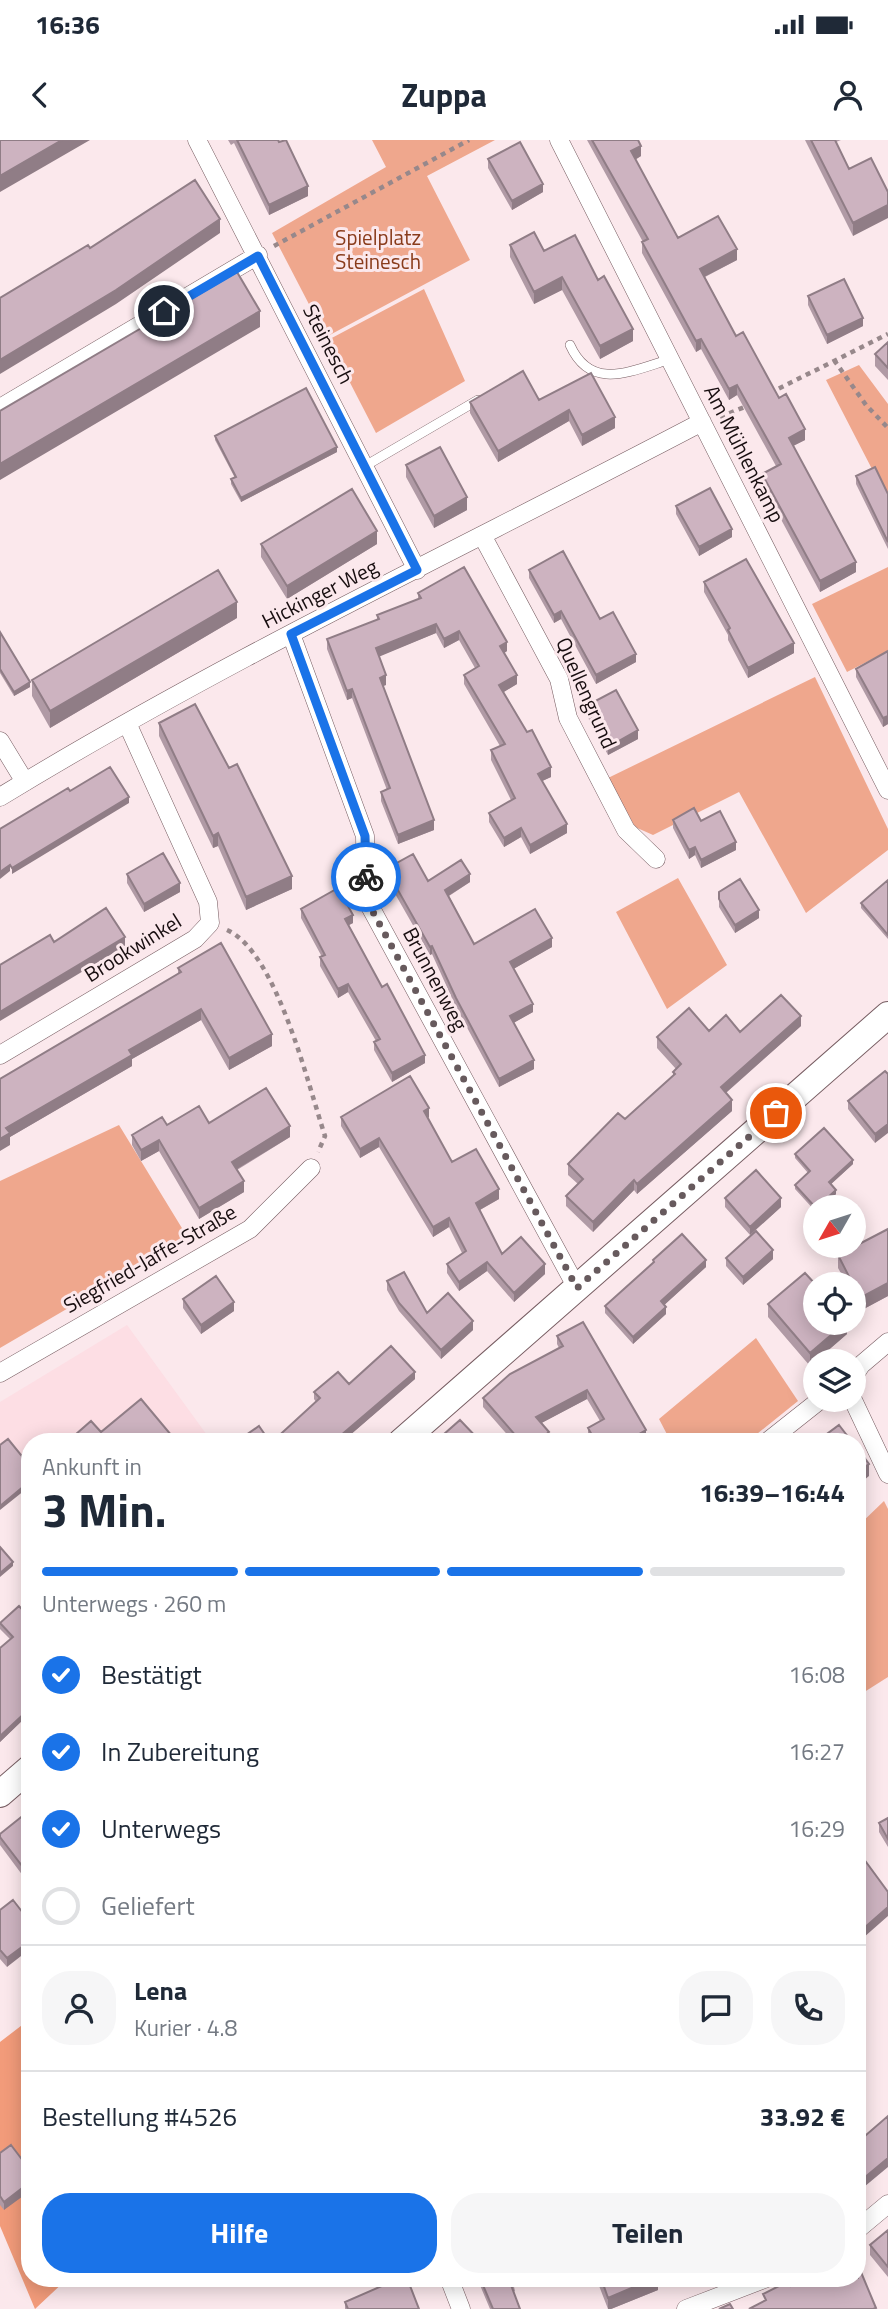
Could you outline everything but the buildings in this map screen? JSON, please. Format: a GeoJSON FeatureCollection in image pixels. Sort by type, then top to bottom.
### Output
{"type":"FeatureCollection","features":[{"type":"Feature","properties":{"kind":"street","name":"Steinesch"},"geometry":{"type":"LineString","coordinates":[[197,140],[417,570]]}},
{"type":"Feature","properties":{"kind":"street","name":"Am Mühlenkamp"},"geometry":{"type":"LineString","coordinates":[[559,140],[888,790]]}},
{"type":"Feature","properties":{"kind":"street"},"geometry":{"type":"LineString","coordinates":[[0,408],[258,256]]}},
{"type":"Feature","properties":{"kind":"street","name":"Hickinger Weg"},"geometry":{"type":"LineString","coordinates":[[0,797],[127,723],[291,634],[702,422]]}},
{"type":"Feature","properties":{"kind":"street","name":"Quellengrund"},"geometry":{"type":"LineString","coordinates":[[482,537],[559,679],[568,718],[626,830],[656,859]]}},
{"type":"Feature","properties":{"kind":"street","name":"Brunnenweg"},"geometry":{"type":"LineString","coordinates":[[291,634],[365,836],[366,899],[577,1288]]}},
{"type":"Feature","properties":{"kind":"street","name":"Brookwinkel"},"geometry":{"type":"LineString","coordinates":[[0,1055],[195,939],[210,923],[208,902],[127,723]]}},
{"type":"Feature","properties":{"kind":"street"},"geometry":{"type":"LineString","coordinates":[[0,741],[25,782]]}},
{"type":"Feature","properties":{"kind":"street"},"geometry":{"type":"LineString","coordinates":[[411,1433],[888,1015]]}},
{"type":"Feature","properties":{"kind":"street","name":"Siegfried-Jaffe-Straße"},"geometry":{"type":"LineString","coordinates":[[0,1373],[250,1229],[311,1168]]}},
{"type":"Feature","properties":{"kind":"street"},"geometry":{"type":"LineString","coordinates":[[866,1361],[888,1342]]}},
{"type":"Feature","properties":{"kind":"street"},"geometry":{"type":"LineString","coordinates":[[778,1433],[805,1412]]}},
{"type":"Feature","properties":{"kind":"street"},"geometry":{"type":"LineString","coordinates":[[859,1412],[888,1474]]}},
{"type":"Feature","properties":{"kind":"street"},"geometry":{"type":"LineString","coordinates":[[0,1794],[21,1776]]}},
{"type":"Feature","properties":{"kind":"street"},"geometry":{"type":"LineString","coordinates":[[866,2222],[888,2204]]}},
{"type":"Feature","properties":{"kind":"street"},"geometry":{"type":"LineString","coordinates":[[452,2287],[461,2309]]}},
{"type":"Feature","properties":{"kind":"street"},"geometry":{"type":"LineString","coordinates":[[686,2309],[743,2287]]}},
{"type":"Feature","properties":{"kind":"lane"},"geometry":{"type":"LineString","coordinates":[[570,345],[577,360],[586,370],[601,376],[671,359]]}},
{"type":"Feature","properties":{"kind":"lane"},"geometry":{"type":"LineString","coordinates":[[365,466],[487,395]]}},
{"type":"Feature","properties":{"kind":"path"},"geometry":{"type":"LineString","coordinates":[[258,256],[469,140]]}},
{"type":"Feature","properties":{"kind":"path"},"geometry":{"type":"LineString","coordinates":[[765,396],[888,334]]}},
{"type":"Feature","properties":{"kind":"path"},"geometry":{"type":"LineString","coordinates":[[834,360],[866,405],[888,428]]}},
{"type":"Feature","properties":{"kind":"path"},"geometry":{"type":"LineString","coordinates":[[702,422],[731,414],[754,402]]}},
{"type":"Feature","properties":{"kind":"path"},"geometry":{"type":"LineString","coordinates":[[210,923],[232,932],[254,954],[276,988],[325,1136],[311,1168]]}},
{"type":"Feature","properties":{"kind":"shaded area"},"geometry":{"type":"Polygon","coordinates":[[[127,1325],[205,1433],[21,1433],[21,1464],[0,1449],[0,1402],[127,1325]]]}},
{"type":"Feature","properties":{"kind":"shaded area"},"geometry":{"type":"Polygon","coordinates":[[[21,2026],[21,2276],[0,2226],[0,2042],[21,2026]]]}},
{"type":"Feature","properties":{"kind":"shaded area"},"geometry":{"type":"Polygon","coordinates":[[[26,2287],[58,2287],[35,2309],[26,2287]]]}},
{"type":"Feature","properties":{"kind":"green space","name":"Spielplatz Steinesch"},"geometry":{"type":"Polygon","coordinates":[[[372,140],[495,140],[427,176],[470,260],[326,337],[272,233],[386,167],[372,140]]]}},
{"type":"Feature","properties":{"kind":"green space"},"geometry":{"type":"Polygon","coordinates":[[[424,289],[465,381],[376,433],[328,340],[424,289]]]}},
{"type":"Feature","properties":{"kind":"green space"},"geometry":{"type":"Polygon","coordinates":[[[859,365],[888,404],[888,500],[826,380],[859,365]]]}},
{"type":"Feature","properties":{"kind":"green space"},"geometry":{"type":"Polygon","coordinates":[[[888,567],[888,651],[847,672],[812,604],[888,567]]]}},
{"type":"Feature","properties":{"kind":"green space"},"geometry":{"type":"Polygon","coordinates":[[[815,677],[888,829],[888,850],[806,913],[739,792],[653,835],[635,827],[608,778],[815,677]]]}},
{"type":"Feature","properties":{"kind":"green space"},"geometry":{"type":"Polygon","coordinates":[[[678,878],[727,965],[667,1009],[616,912],[678,878]]]}},
{"type":"Feature","properties":{"kind":"green space"},"geometry":{"type":"Polygon","coordinates":[[[119,1125],[188,1238],[0,1348],[0,1181],[119,1125]]]}},
{"type":"Feature","properties":{"kind":"green space"},"geometry":{"type":"Polygon","coordinates":[[[756,1338],[798,1401],[758,1433],[666,1433],[659,1419],[756,1338]]]}},
{"type":"Feature","properties":{"kind":"green space"},"geometry":{"type":"Polygon","coordinates":[[[884,1501],[888,1509],[888,1677],[866,1691],[866,1518],[884,1501]]]}},
{"type":"Feature","properties":{"kind":"way so far"},"geometry":{"type":"LineString","coordinates":[[366,877],[366,899],[577,1288],[776,1113]]}},
{"type":"Feature","properties":{"kind":"route"},"geometry":{"type":"LineString","coordinates":[[164,311],[258,256],[417,570],[291,634],[365,836],[366,877]]}}]}
